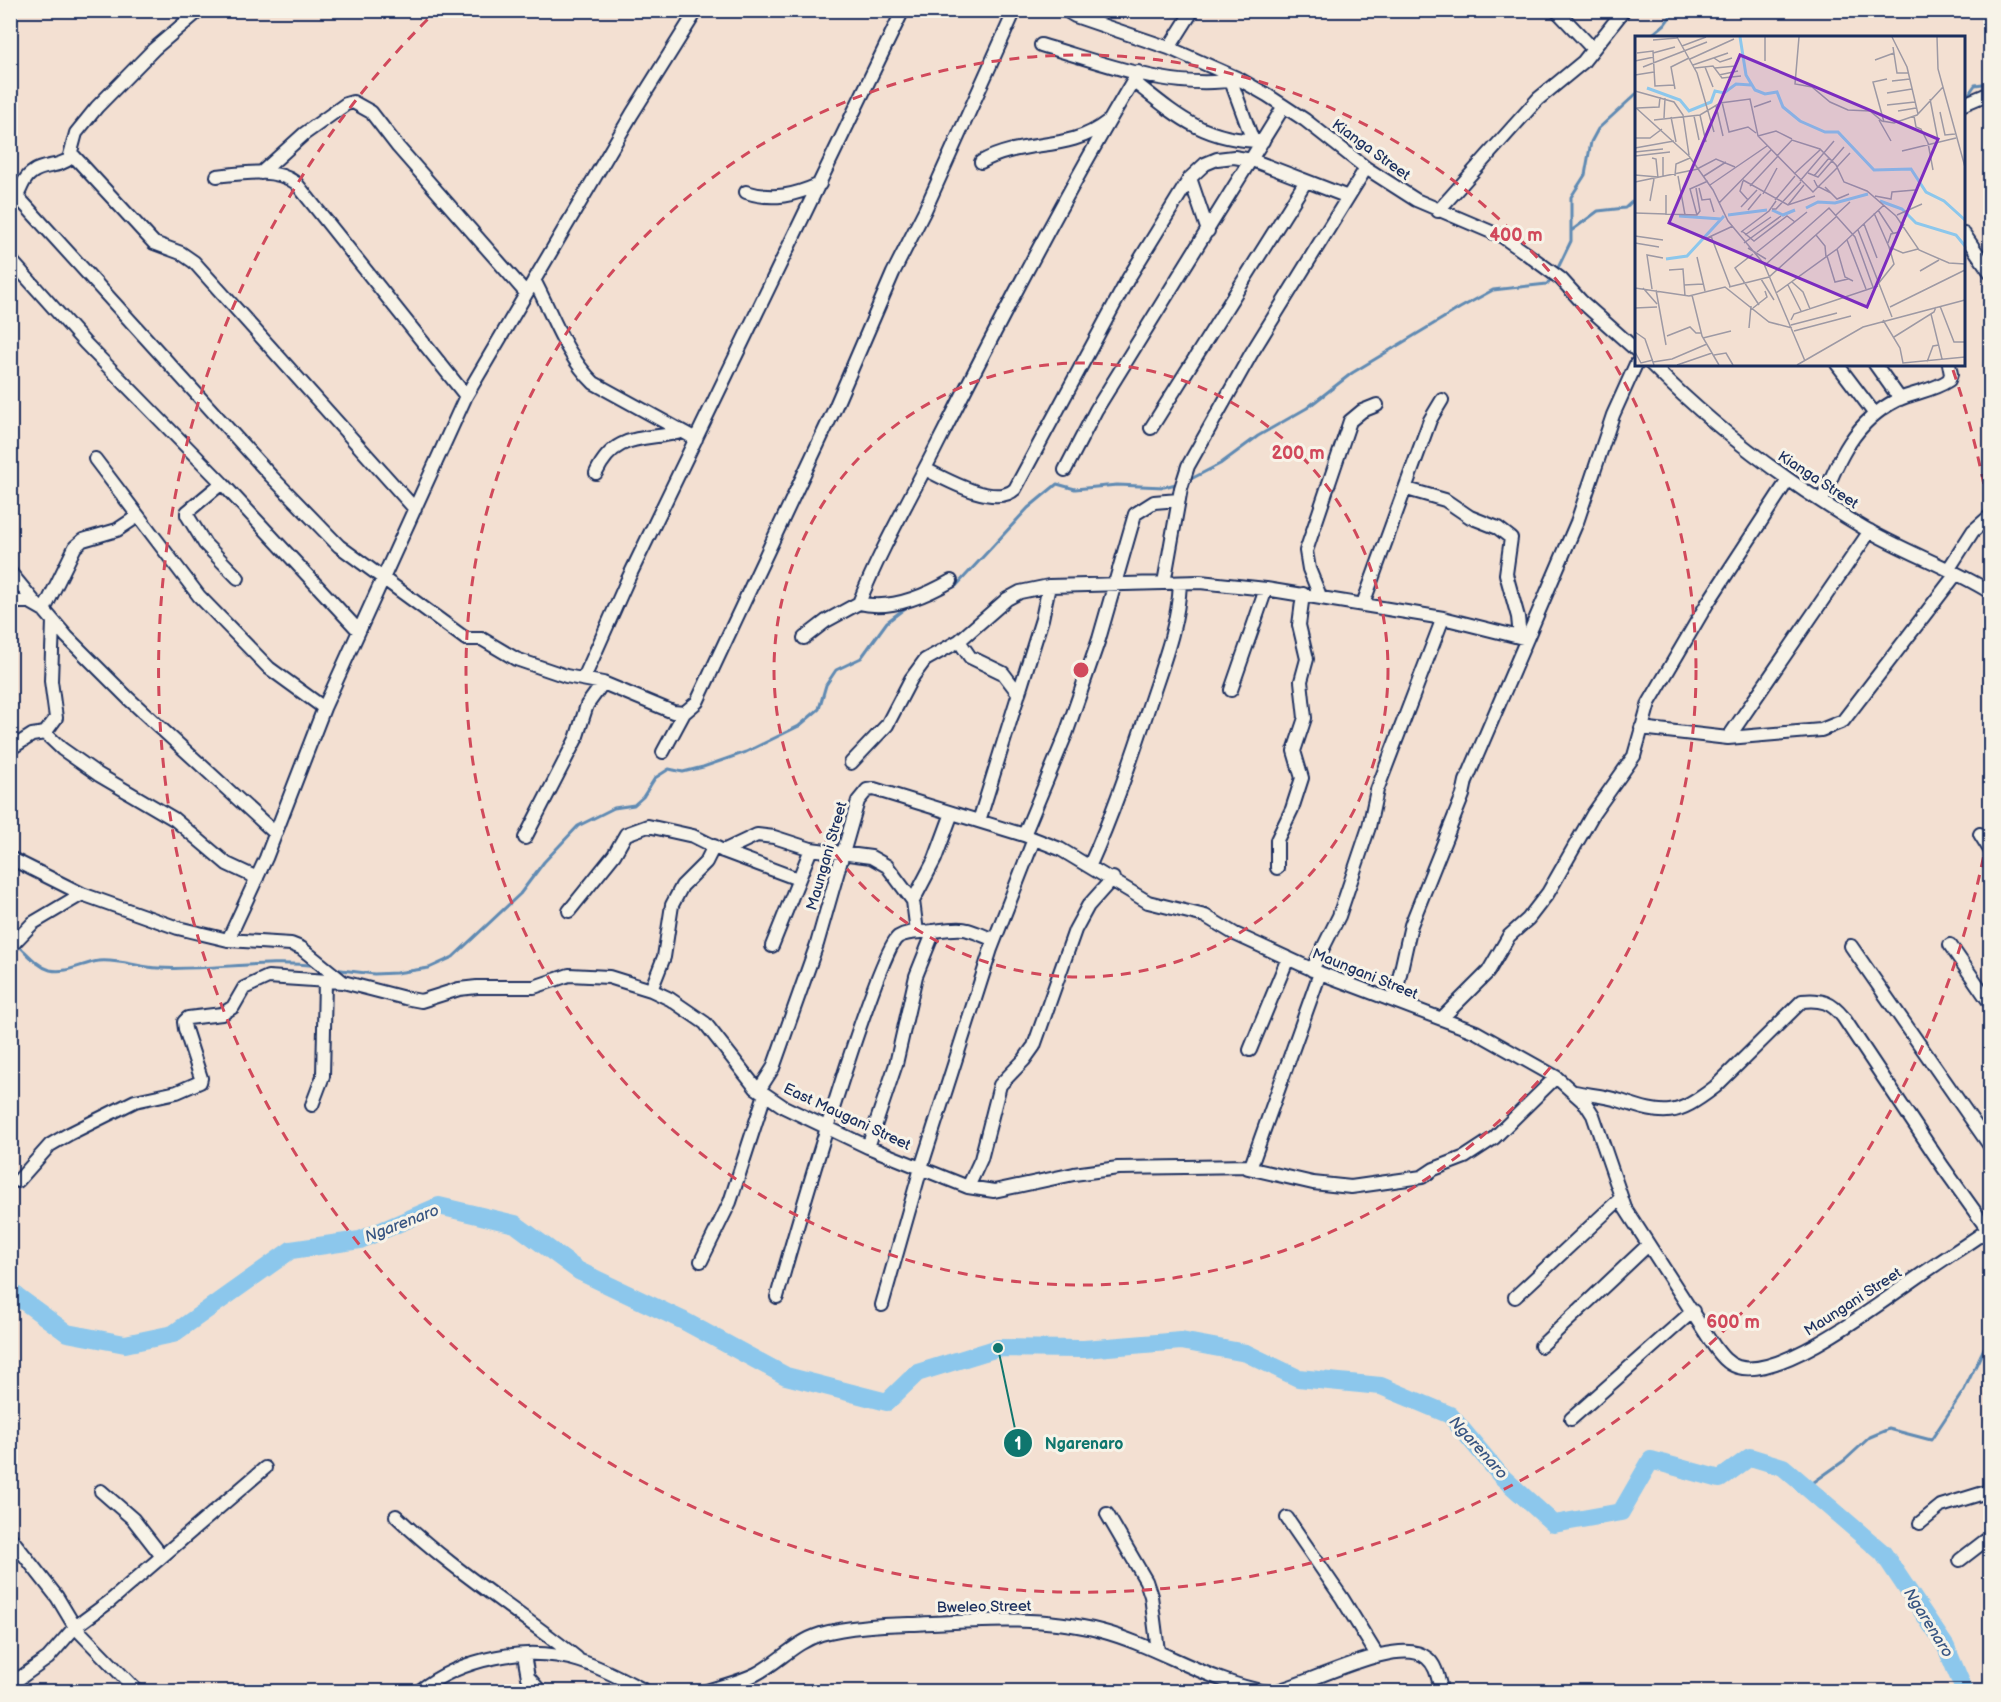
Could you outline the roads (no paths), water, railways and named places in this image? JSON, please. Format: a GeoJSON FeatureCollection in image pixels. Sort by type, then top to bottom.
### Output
{"type":"FeatureCollection","features":[{"type":"Feature","properties":{"kind":"street"},"geometry":{"type":"LineString","coordinates":[[10,208],[28,176],[35,170],[55,167],[72,154],[76,133],[97,107],[154,49],[200,10]]}},
{"type":"Feature","properties":{"kind":"street"},"geometry":{"type":"LineString","coordinates":[[228,940],[257,878],[324,708],[382,576],[466,396],[632,114],[697,10]]}},
{"type":"Feature","properties":{"kind":"street"},"geometry":{"type":"LineString","coordinates":[[584,678],[696,439],[903,10]]}},
{"type":"Feature","properties":{"kind":"street"},"geometry":{"type":"LineString","coordinates":[[663,752],[684,713],[697,702],[814,453],[893,273],[925,210],[1015,10]]}},
{"type":"Feature","properties":{"kind":"street","name":"Kianga Street"},"geometry":{"type":"LineString","coordinates":[[1065,10],[1169,48],[1284,106],[1366,168],[1438,211],[1503,237],[1561,279],[1581,301],[1635,349]]}},
{"type":"Feature","properties":{"kind":"street"},"geometry":{"type":"LineString","coordinates":[[1169,48],[1193,10]]}},
{"type":"Feature","properties":{"kind":"street"},"geometry":{"type":"LineString","coordinates":[[1556,10],[1593,49]]}},
{"type":"Feature","properties":{"kind":"street"},"geometry":{"type":"LineString","coordinates":[[1438,211],[1538,99],[1583,62],[1623,10]]}},
{"type":"Feature","properties":{"kind":"street"},"geometry":{"type":"LineString","coordinates":[[1041,45],[1135,77],[1204,84],[1235,80],[1258,141]]}},
{"type":"Feature","properties":{"kind":"street"},"geometry":{"type":"LineString","coordinates":[[804,638],[826,621],[859,603],[874,566],[1026,269],[1135,77]]}},
{"type":"Feature","properties":{"kind":"street"},"geometry":{"type":"LineString","coordinates":[[1135,77],[1203,131],[1229,140],[1258,141]]}},
{"type":"Feature","properties":{"kind":"street"},"geometry":{"type":"LineString","coordinates":[[1965,104],[1990,93]]}},
{"type":"Feature","properties":{"kind":"street"},"geometry":{"type":"LineString","coordinates":[[261,173],[304,134],[346,104],[353,102],[362,106],[371,112],[398,147],[526,293]]}},
{"type":"Feature","properties":{"kind":"street"},"geometry":{"type":"LineString","coordinates":[[1065,470],[1096,410],[1252,160],[1258,141],[1284,106]]}},
{"type":"Feature","properties":{"kind":"street"},"geometry":{"type":"LineString","coordinates":[[981,162],[1015,147],[1066,142],[1094,132],[1110,119]]}},
{"type":"Feature","properties":{"kind":"street"},"geometry":{"type":"LineString","coordinates":[[72,154],[154,243],[181,253],[194,262],[415,509]]}},
{"type":"Feature","properties":{"kind":"street"},"geometry":{"type":"LineString","coordinates":[[925,470],[967,489],[990,495],[1006,495],[1015,489],[1128,279],[1190,178],[1205,164],[1217,159],[1234,157],[1252,160],[1348,197]]}},
{"type":"Feature","properties":{"kind":"street"},"geometry":{"type":"LineString","coordinates":[[1164,583],[1179,500],[1188,466],[1366,168]]}},
{"type":"Feature","properties":{"kind":"street"},"geometry":{"type":"LineString","coordinates":[[217,176],[261,173],[281,175],[296,183],[466,396]]}},
{"type":"Feature","properties":{"kind":"street"},"geometry":{"type":"LineString","coordinates":[[1190,178],[1208,231]]}},
{"type":"Feature","properties":{"kind":"street"},"geometry":{"type":"LineString","coordinates":[[1151,428],[1306,181]]}},
{"type":"Feature","properties":{"kind":"street"},"geometry":{"type":"LineString","coordinates":[[746,192],[774,197],[790,196],[820,184]]}},
{"type":"Feature","properties":{"kind":"street"},"geometry":{"type":"LineString","coordinates":[[17,196],[271,476],[339,546],[466,639],[482,639],[516,659],[566,676],[603,683],[673,712],[684,713]]}},
{"type":"Feature","properties":{"kind":"street"},"geometry":{"type":"LineString","coordinates":[[1965,235],[1990,272]]}},
{"type":"Feature","properties":{"kind":"street"},"geometry":{"type":"LineString","coordinates":[[10,259],[85,343],[222,483],[359,631]]}},
{"type":"Feature","properties":{"kind":"street"},"geometry":{"type":"LineString","coordinates":[[534,280],[572,357],[582,372],[594,383],[696,439]]}},
{"type":"Feature","properties":{"kind":"street"},"geometry":{"type":"LineString","coordinates":[[1394,1001],[1411,925],[1523,638],[1577,522],[1613,415],[1635,366]]}},
{"type":"Feature","properties":{"kind":"street","name":"Kianga Street"},"geometry":{"type":"LineString","coordinates":[[1653,366],[1686,400],[1743,449],[1788,480],[1870,531],[1990,592]]}},
{"type":"Feature","properties":{"kind":"street"},"geometry":{"type":"LineString","coordinates":[[1839,366],[1874,413]]}},
{"type":"Feature","properties":{"kind":"street"},"geometry":{"type":"LineString","coordinates":[[1876,366],[1900,399]]}},
{"type":"Feature","properties":{"kind":"street"},"geometry":{"type":"LineString","coordinates":[[1822,501],[1835,467],[1852,436],[1874,413],[1900,399],[1924,392],[1949,380],[1951,374],[1949,366]]}},
{"type":"Feature","properties":{"kind":"street"},"geometry":{"type":"LineString","coordinates":[[1363,604],[1407,489],[1430,420],[1442,400]]}},
{"type":"Feature","properties":{"kind":"street"},"geometry":{"type":"LineString","coordinates":[[1320,596],[1309,569],[1306,551],[1350,421],[1362,411],[1377,405]]}},
{"type":"Feature","properties":{"kind":"street"},"geometry":{"type":"LineString","coordinates":[[596,472],[603,457],[620,443],[681,432]]}},
{"type":"Feature","properties":{"kind":"street"},"geometry":{"type":"LineString","coordinates":[[95,459],[199,596],[269,668],[324,708]]}},
{"type":"Feature","properties":{"kind":"street"},"geometry":{"type":"LineString","coordinates":[[1442,1018],[1488,972],[1509,936],[1528,919],[1548,893],[1593,814],[1634,756],[1649,703],[1707,604],[1788,480]]}},
{"type":"Feature","properties":{"kind":"street"},"geometry":{"type":"LineString","coordinates":[[222,483],[187,515],[205,544],[238,578]]}},
{"type":"Feature","properties":{"kind":"street"},"geometry":{"type":"LineString","coordinates":[[1407,489],[1445,500],[1470,517],[1498,528],[1511,538],[1506,574],[1523,638]]}},
{"type":"Feature","properties":{"kind":"street"},"geometry":{"type":"LineString","coordinates":[[882,1305],[921,1168],[994,940],[1116,585],[1135,514],[1154,502],[1179,500]]}},
{"type":"Feature","properties":{"kind":"street"},"geometry":{"type":"LineString","coordinates":[[41,608],[75,547],[83,540],[117,530],[138,516]]}},
{"type":"Feature","properties":{"kind":"street"},"geometry":{"type":"LineString","coordinates":[[1641,728],[1728,738],[1821,730],[1843,721],[1952,572],[1972,531],[1990,516]]}},
{"type":"Feature","properties":{"kind":"street"},"geometry":{"type":"LineString","coordinates":[[1728,738],[1870,531]]}},
{"type":"Feature","properties":{"kind":"street"},"geometry":{"type":"LineString","coordinates":[[10,572],[53,621],[129,699],[275,833]]}},
{"type":"Feature","properties":{"kind":"street"},"geometry":{"type":"LineString","coordinates":[[859,603],[872,607],[903,601],[932,592],[951,581]]}},
{"type":"Feature","properties":{"kind":"street"},"geometry":{"type":"LineString","coordinates":[[851,763],[887,725],[911,679],[925,660],[959,641],[1007,598],[1020,592],[1049,586],[1071,583],[1116,585],[1200,582],[1266,589],[1320,596],[1443,618],[1523,638]]}},
{"type":"Feature","properties":{"kind":"street"},"geometry":{"type":"LineString","coordinates":[[1090,865],[1129,769],[1172,639],[1179,612],[1180,583]]}},
{"type":"Feature","properties":{"kind":"street"},"geometry":{"type":"LineString","coordinates":[[979,821],[1042,619],[1049,586]]}},
{"type":"Feature","properties":{"kind":"street"},"geometry":{"type":"LineString","coordinates":[[1231,690],[1266,589]]}},
{"type":"Feature","properties":{"kind":"street"},"geometry":{"type":"LineString","coordinates":[[1277,868],[1277,840],[1292,809],[1302,778],[1294,752],[1305,718],[1301,681],[1307,659],[1299,625],[1303,594]]}},
{"type":"Feature","properties":{"kind":"street"},"geometry":{"type":"LineString","coordinates":[[10,602],[30,602],[41,608]]}},
{"type":"Feature","properties":{"kind":"street"},"geometry":{"type":"LineString","coordinates":[[1248,1168],[1254,1163],[1316,972],[1339,916],[1369,827],[1377,790],[1443,618]]}},
{"type":"Feature","properties":{"kind":"street"},"geometry":{"type":"LineString","coordinates":[[10,749],[32,735],[45,733],[56,718],[51,681],[53,621]]}},
{"type":"Feature","properties":{"kind":"street"},"geometry":{"type":"LineString","coordinates":[[959,641],[970,657],[1003,673],[1019,694]]}},
{"type":"Feature","properties":{"kind":"street"},"geometry":{"type":"LineString","coordinates":[[525,838],[576,739],[587,705],[603,683]]}},
{"type":"Feature","properties":{"kind":"street"},"geometry":{"type":"LineString","coordinates":[[45,733],[62,749],[99,775],[174,819],[228,864],[257,878]]}},
{"type":"Feature","properties":{"kind":"street","name":"Maungani Street"},"geometry":{"type":"LineString","coordinates":[[701,1261],[729,1202],[762,1092],[773,1068],[796,1002],[844,854],[858,801],[867,789],[880,790],[1029,837],[1090,865],[1148,902],[1205,915],[1235,934],[1316,972],[1476,1032],[1556,1077],[1575,1092],[1593,1115],[1621,1198],[1648,1245],[1725,1359],[1738,1367],[1757,1367],[1809,1349],[1834,1336],[1989,1229]]}},
{"type":"Feature","properties":{"kind":"street"},"geometry":{"type":"LineString","coordinates":[[913,902],[935,859],[952,813]]}},
{"type":"Feature","properties":{"kind":"street"},"geometry":{"type":"LineString","coordinates":[[569,910],[614,855],[627,834],[648,826],[674,830],[798,879]]}},
{"type":"Feature","properties":{"kind":"street"},"geometry":{"type":"LineString","coordinates":[[1980,834],[1990,850]]}},
{"type":"Feature","properties":{"kind":"street"},"geometry":{"type":"LineString","coordinates":[[651,990],[664,957],[672,905],[682,886],[718,849],[757,835],[774,837],[811,849],[878,860],[892,872],[913,902],[916,932]]}},
{"type":"Feature","properties":{"kind":"street"},"geometry":{"type":"LineString","coordinates":[[772,946],[811,849]]}},
{"type":"Feature","properties":{"kind":"street","name":"East Maugani Street"},"geometry":{"type":"LineString","coordinates":[[10,858],[82,894],[152,920],[204,936],[291,944],[301,948],[343,982],[421,1001],[468,988],[534,987],[569,975],[609,977],[651,990],[670,999],[705,1023],[762,1092],[784,1107],[868,1147],[968,1187],[994,1191],[1074,1174],[1118,1168],[1212,1166],[1248,1168],[1313,1183],[1351,1187],[1422,1177],[1434,1169],[1465,1157],[1494,1138],[1556,1077]]}},
{"type":"Feature","properties":{"kind":"street"},"geometry":{"type":"LineString","coordinates":[[968,1187],[981,1159],[1000,1084],[1024,1060],[1034,1046],[1075,930],[1088,906],[1113,878]]}},
{"type":"Feature","properties":{"kind":"street"},"geometry":{"type":"LineString","coordinates":[[10,947],[33,923],[82,894]]}},
{"type":"Feature","properties":{"kind":"street"},"geometry":{"type":"LineString","coordinates":[[777,1298],[858,1030],[891,943],[897,937],[916,932],[954,927],[968,929],[994,940]]}},
{"type":"Feature","properties":{"kind":"street"},"geometry":{"type":"LineString","coordinates":[[868,1147],[896,1064],[916,976],[934,931]]}},
{"type":"Feature","properties":{"kind":"street"},"geometry":{"type":"LineString","coordinates":[[1950,945],[1990,1004]]}},
{"type":"Feature","properties":{"kind":"street"},"geometry":{"type":"LineString","coordinates":[[1851,946],[1990,1146]]}},
{"type":"Feature","properties":{"kind":"street"},"geometry":{"type":"LineString","coordinates":[[1250,1050],[1288,958]]}},
{"type":"Feature","properties":{"kind":"street"},"geometry":{"type":"LineString","coordinates":[[18,1180],[50,1145],[69,1134],[135,1101],[185,1090],[200,1082],[201,1077],[185,1029],[184,1022],[188,1018],[222,1014],[232,1006],[244,988],[268,977],[343,982]]}},
{"type":"Feature","properties":{"kind":"street"},"geometry":{"type":"LineString","coordinates":[[312,1105],[323,1076],[325,981]]}},
{"type":"Feature","properties":{"kind":"street"},"geometry":{"type":"LineString","coordinates":[[1575,1092],[1620,1101],[1655,1112],[1676,1110],[1699,1099],[1715,1087],[1802,1000],[1819,1000],[1834,1006],[1843,1017],[1943,1167],[1989,1229]]}},
{"type":"Feature","properties":{"kind":"street"},"geometry":{"type":"LineString","coordinates":[[1515,1297],[1621,1198]]}},
{"type":"Feature","properties":{"kind":"street"},"geometry":{"type":"LineString","coordinates":[[1541,1346],[1648,1245]]}},
{"type":"Feature","properties":{"kind":"street"},"geometry":{"type":"LineString","coordinates":[[1570,1419],[1693,1311]]}},
{"type":"Feature","properties":{"kind":"street"},"geometry":{"type":"LineString","coordinates":[[10,1685],[48,1658],[75,1627],[109,1602],[265,1467]]}},
{"type":"Feature","properties":{"kind":"street"},"geometry":{"type":"LineString","coordinates":[[101,1491],[134,1520],[161,1555]]}},
{"type":"Feature","properties":{"kind":"street"},"geometry":{"type":"LineString","coordinates":[[1920,1523],[1941,1506],[1990,1491]]}},
{"type":"Feature","properties":{"kind":"street"},"geometry":{"type":"LineString","coordinates":[[1107,1514],[1146,1581],[1158,1651]]}},
{"type":"Feature","properties":{"kind":"street"},"geometry":{"type":"LineString","coordinates":[[396,1516],[448,1562],[483,1585],[580,1660],[647,1692]]}},
{"type":"Feature","properties":{"kind":"street"},"geometry":{"type":"LineString","coordinates":[[1287,1518],[1342,1598],[1377,1655]]}},
{"type":"Feature","properties":{"kind":"street"},"geometry":{"type":"LineString","coordinates":[[10,1537],[57,1597],[75,1627],[138,1692]]}},
{"type":"Feature","properties":{"kind":"street"},"geometry":{"type":"LineString","coordinates":[[1960,1560],[1990,1537]]}},
{"type":"Feature","properties":{"kind":"street","name":"Bweleo Street"},"geometry":{"type":"LineString","coordinates":[[704,1692],[755,1674],[806,1640],[823,1634],[877,1626],[969,1621],[1061,1624],[1101,1631],[1158,1651],[1235,1684],[1267,1692]]}},
{"type":"Feature","properties":{"kind":"street"},"geometry":{"type":"LineString","coordinates":[[1273,1692],[1290,1688],[1377,1655],[1415,1652],[1426,1656],[1433,1664],[1442,1692]]}},
{"type":"Feature","properties":{"kind":"street"},"geometry":{"type":"LineString","coordinates":[[418,1692],[434,1679],[475,1662],[549,1654],[580,1660]]}},
{"type":"Feature","properties":{"kind":"street"},"geometry":{"type":"LineString","coordinates":[[524,1655],[528,1677],[541,1692]]}},
{"type":"Feature","properties":{"kind":"waterway"},"geometry":{"type":"LineString","coordinates":[[1650,36],[1665,24],[1675,10]]}},
{"type":"Feature","properties":{"kind":"waterway"},"geometry":{"type":"LineString","coordinates":[[1965,94],[1968,95],[1975,85],[1990,83]]}},
{"type":"Feature","properties":{"kind":"waterway"},"geometry":{"type":"LineString","coordinates":[[1556,272],[1571,241],[1571,197],[1585,175],[1591,142],[1598,129],[1635,95]]}},
{"type":"Feature","properties":{"kind":"waterway"},"geometry":{"type":"LineString","coordinates":[[1571,231],[1598,211],[1625,208],[1635,199]]}},
{"type":"Feature","properties":{"kind":"waterway"},"geometry":{"type":"LineString","coordinates":[[1189,480],[1220,464],[1258,436],[1307,408],[1352,373],[1460,308],[1493,290],[1547,284],[1552,278]]}},
{"type":"Feature","properties":{"kind":"waterway"},"geometry":{"type":"LineString","coordinates":[[333,969],[374,974],[396,973],[429,968],[453,957],[520,894],[544,862],[578,826],[614,808],[634,805],[643,797],[655,778],[669,769],[683,772],[703,767],[746,752],[799,726],[819,709],[826,685],[836,670],[861,658],[887,622],[904,609],[956,586],[1028,508],[1057,484],[1075,489],[1117,485],[1164,487],[1180,483]]}},
{"type":"Feature","properties":{"kind":"waterway"},"geometry":{"type":"LineString","coordinates":[[18,945],[41,966],[56,971],[99,961],[158,968],[258,964],[318,966]]}},
{"type":"Feature","properties":{"kind":"waterway","name":"Ngarenaro"},"geometry":{"type":"LineString","coordinates":[[10,1291],[67,1333],[125,1344],[173,1334],[291,1250],[360,1240],[439,1206],[515,1224],[579,1271],[684,1321],[786,1376],[887,1402],[917,1373],[998,1348],[1084,1349],[1181,1341],[1246,1353],[1298,1378],[1381,1386],[1450,1415],[1501,1476],[1554,1524],[1621,1512],[1651,1460],[1720,1479],[1750,1457],[1783,1467],[1883,1553],[1946,1647],[1965,1692]]}},
{"type":"Feature","properties":{"kind":"waterway"},"geometry":{"type":"LineString","coordinates":[[1807,1487],[1845,1460],[1870,1437],[1889,1429],[1931,1440],[1964,1390],[1990,1336]]}},
{"type":"Feature","properties":{"kind":"place","name":"Ngarenaro"},"geometry":{"type":"Point","coordinates":[998,1348]}}]}
